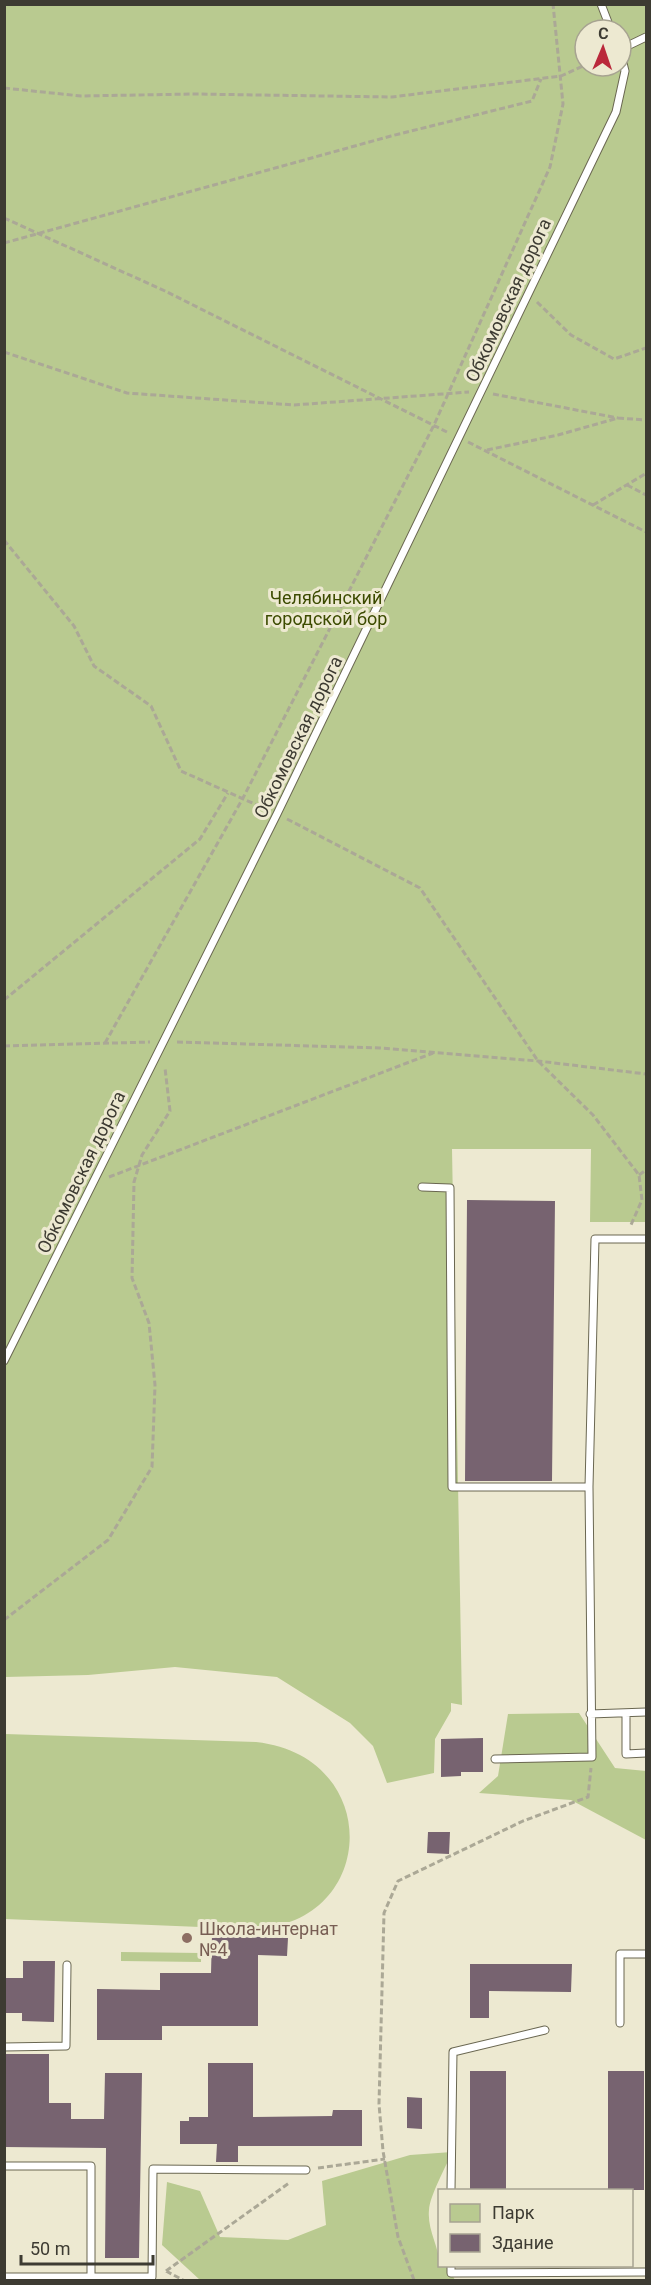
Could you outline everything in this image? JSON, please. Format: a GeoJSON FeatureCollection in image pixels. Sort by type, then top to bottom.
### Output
{"type":"FeatureCollection","features":[{"type":"Feature","properties":{"kind":"lane","name":"Обкомовская дорога"},"geometry":{"type":"LineString","coordinates":[[4,1360],[277,814],[459,438],[527,292],[616,112],[623,78]]}},
{"type":"Feature","properties":{"kind":"lane"},"geometry":{"type":"LineString","coordinates":[[422,1187],[450,1188],[452,1487],[589,1487]]}},
{"type":"Feature","properties":{"kind":"lane"},"geometry":{"type":"LineString","coordinates":[[495,1759],[592,1757],[589,1487],[595,1239],[646,1239]]}},
{"type":"Feature","properties":{"kind":"lane"},"geometry":{"type":"LineString","coordinates":[[590,1714],[646,1712]]}},
{"type":"Feature","properties":{"kind":"lane"},"geometry":{"type":"LineString","coordinates":[[626,1713],[626,1754],[646,1753]]}},
{"type":"Feature","properties":{"kind":"lane"},"geometry":{"type":"LineString","coordinates":[[620,2022],[620,1954],[646,1954]]}},
{"type":"Feature","properties":{"kind":"lane"},"geometry":{"type":"LineString","coordinates":[[4,2047],[66,2046],[67,1965]]}},
{"type":"Feature","properties":{"kind":"lane"},"geometry":{"type":"LineString","coordinates":[[452,2189],[453,2052],[545,2030]]}},
{"type":"Feature","properties":{"kind":"lane"},"geometry":{"type":"LineString","coordinates":[[4,2166],[91,2166],[91,2277]]}},
{"type":"Feature","properties":{"kind":"lane"},"geometry":{"type":"LineString","coordinates":[[4,2277],[152,2277],[153,2169],[306,2170]]}},
{"type":"Feature","properties":{"kind":"lane"},"geometry":{"type":"LineString","coordinates":[[451,2267],[451,2272],[646,2272]]}},
{"type":"Feature","properties":{"kind":"path"},"geometry":{"type":"LineString","coordinates":[[105,1043],[243,798],[434,425],[550,167],[563,104],[553,4]]}},
{"type":"Feature","properties":{"kind":"path"},"geometry":{"type":"LineString","coordinates":[[4,88],[81,96],[194,94],[392,97],[541,79],[561,76],[573,70]]}},
{"type":"Feature","properties":{"kind":"path"},"geometry":{"type":"LineString","coordinates":[[4,243],[36,232],[391,136],[532,102],[541,79]]}},
{"type":"Feature","properties":{"kind":"path"},"geometry":{"type":"LineString","coordinates":[[4,218],[165,291],[646,532]]}},
{"type":"Feature","properties":{"kind":"path"},"geometry":{"type":"LineString","coordinates":[[527,292],[571,335],[614,359],[646,348]]}},
{"type":"Feature","properties":{"kind":"path"},"geometry":{"type":"LineString","coordinates":[[4,352],[127,393],[294,405],[481,391],[618,418],[646,420]]}},
{"type":"Feature","properties":{"kind":"path"},"geometry":{"type":"LineString","coordinates":[[486,450],[558,435],[618,418]]}},
{"type":"Feature","properties":{"kind":"path"},"geometry":{"type":"LineString","coordinates":[[593,505],[645,474]]}},
{"type":"Feature","properties":{"kind":"path"},"geometry":{"type":"LineString","coordinates":[[627,485],[646,495]]}},
{"type":"Feature","properties":{"kind":"path"},"geometry":{"type":"LineString","coordinates":[[4,540],[74,626],[94,666],[152,706],[181,771],[277,814],[420,888],[538,1061],[593,1114],[639,1176],[642,1200],[624,1240]]}},
{"type":"Feature","properties":{"kind":"path"},"geometry":{"type":"LineString","coordinates":[[4,1000],[200,839],[228,792]]}},
{"type":"Feature","properties":{"kind":"path"},"geometry":{"type":"LineString","coordinates":[[4,1046],[162,1042],[380,1048],[538,1061],[646,1074]]}},
{"type":"Feature","properties":{"kind":"path"},"geometry":{"type":"LineString","coordinates":[[92,1183],[435,1053]]}},
{"type":"Feature","properties":{"kind":"path"},"geometry":{"type":"LineString","coordinates":[[4,1620],[108,1540],[152,1467],[155,1385],[149,1323],[132,1278],[134,1182],[142,1155],[170,1111],[165,1065]]}},
{"type":"Feature","properties":{"kind":"path"},"geometry":{"type":"LineString","coordinates":[[639,1176],[646,1170]]}},
{"type":"Feature","properties":{"kind":"path"},"geometry":{"type":"LineString","coordinates":[[414,2280],[398,2237],[385,2159],[379,2104],[384,1913],[398,1881],[523,1821],[588,1797],[592,1757]]}},
{"type":"Feature","properties":{"kind":"path"},"geometry":{"type":"LineString","coordinates":[[166,2271],[306,2170],[385,2159]]}},
{"type":"Feature","properties":{"kind":"path"},"geometry":{"type":"LineString","coordinates":[[152,2262],[183,2280]]}},
{"type":"Feature","properties":{"kind":"green space","name":"Челябинский городской бор"},"geometry":{"type":"Polygon","coordinates":[[[4,5],[646,5],[646,1222],[590,1222],[591,1149],[452,1149],[462,1705],[451,1703],[451,1711],[435,1739],[434,1773],[387,1783],[373,1746],[350,1723],[277,1677],[175,1667],[88,1675],[5,1677],[4,5]]]}},
{"type":"Feature","properties":{"kind":"green space"},"geometry":{"type":"Polygon","coordinates":[[[579,1713],[615,1768],[646,1771],[646,1840],[571,1800],[479,1793],[498,1776],[508,1714],[579,1713]]]}},
{"type":"Feature","properties":{"kind":"green space"},"geometry":{"type":"Polygon","coordinates":[[[5,1734],[256,1742],[298,1754],[328,1777],[345,1807],[350,1840],[342,1873],[323,1901],[292,1921],[249,1929],[5,1919],[5,1734]]]}},
{"type":"Feature","properties":{"kind":"green space"},"geometry":{"type":"Polygon","coordinates":[[[121,1952],[201,1953],[201,1962],[121,1961],[121,1952]]]}},
{"type":"Feature","properties":{"kind":"green space"},"geometry":{"type":"Polygon","coordinates":[[[452,2152],[432,2197],[429,2217],[438,2252],[438,2267],[448,2267],[455,2280],[200,2280],[162,2245],[167,2182],[200,2191],[220,2237],[288,2240],[326,2225],[322,2181],[410,2155],[452,2152]]]}},
{"type":"Feature","properties":{"kind":"building"},"geometry":{"type":"Polygon","coordinates":[[[467,1200],[555,1201],[552,1481],[465,1481],[467,1200]]]}},
{"type":"Feature","properties":{"kind":"building"},"geometry":{"type":"Polygon","coordinates":[[[483,1738],[483,1772],[461,1772],[461,1776],[441,1777],[441,1739],[483,1738]]]}},
{"type":"Feature","properties":{"kind":"building"},"geometry":{"type":"Polygon","coordinates":[[[428,1832],[450,1832],[449,1854],[427,1853],[428,1832]]]}},
{"type":"Feature","properties":{"kind":"building"},"geometry":{"type":"Polygon","coordinates":[[[212,1935],[288,1938],[287,1956],[258,1955],[258,2026],[162,2026],[162,2040],[97,2040],[97,1989],[160,1990],[160,1973],[211,1973],[212,1935]]]}},
{"type":"Feature","properties":{"kind":"building"},"geometry":{"type":"Polygon","coordinates":[[[23,1961],[55,1961],[54,2022],[22,2021],[22,2013],[4,2013],[4,1978],[23,1978],[23,1961]]]}},
{"type":"Feature","properties":{"kind":"building"},"geometry":{"type":"Polygon","coordinates":[[[470,1964],[572,1964],[571,1992],[489,1991],[489,2018],[470,2018],[470,1964]]]}},
{"type":"Feature","properties":{"kind":"building"},"geometry":{"type":"Polygon","coordinates":[[[4,2054],[49,2054],[49,2103],[71,2103],[71,2119],[104,2119],[105,2073],[142,2073],[139,2258],[105,2258],[106,2148],[4,2147],[4,2054]]]}},
{"type":"Feature","properties":{"kind":"building"},"geometry":{"type":"Polygon","coordinates":[[[208,2063],[253,2063],[253,2117],[332,2116],[333,2110],[362,2110],[362,2146],[238,2146],[238,2162],[216,2162],[217,2144],[180,2144],[180,2121],[189,2121],[189,2117],[208,2117],[208,2063]]]}},
{"type":"Feature","properties":{"kind":"building"},"geometry":{"type":"Polygon","coordinates":[[[470,2071],[506,2071],[506,2189],[470,2189],[470,2071]]]}},
{"type":"Feature","properties":{"kind":"building"},"geometry":{"type":"Polygon","coordinates":[[[608,2071],[644,2071],[644,2190],[608,2189],[608,2071]]]}},
{"type":"Feature","properties":{"kind":"building"},"geometry":{"type":"Polygon","coordinates":[[[407,2097],[422,2098],[422,2129],[407,2128],[407,2097]]]}},
{"type":"Feature","properties":{"kind":"place","name":"Школа-интернат №4"},"geometry":{"type":"Point","coordinates":[187,1938]}}]}
